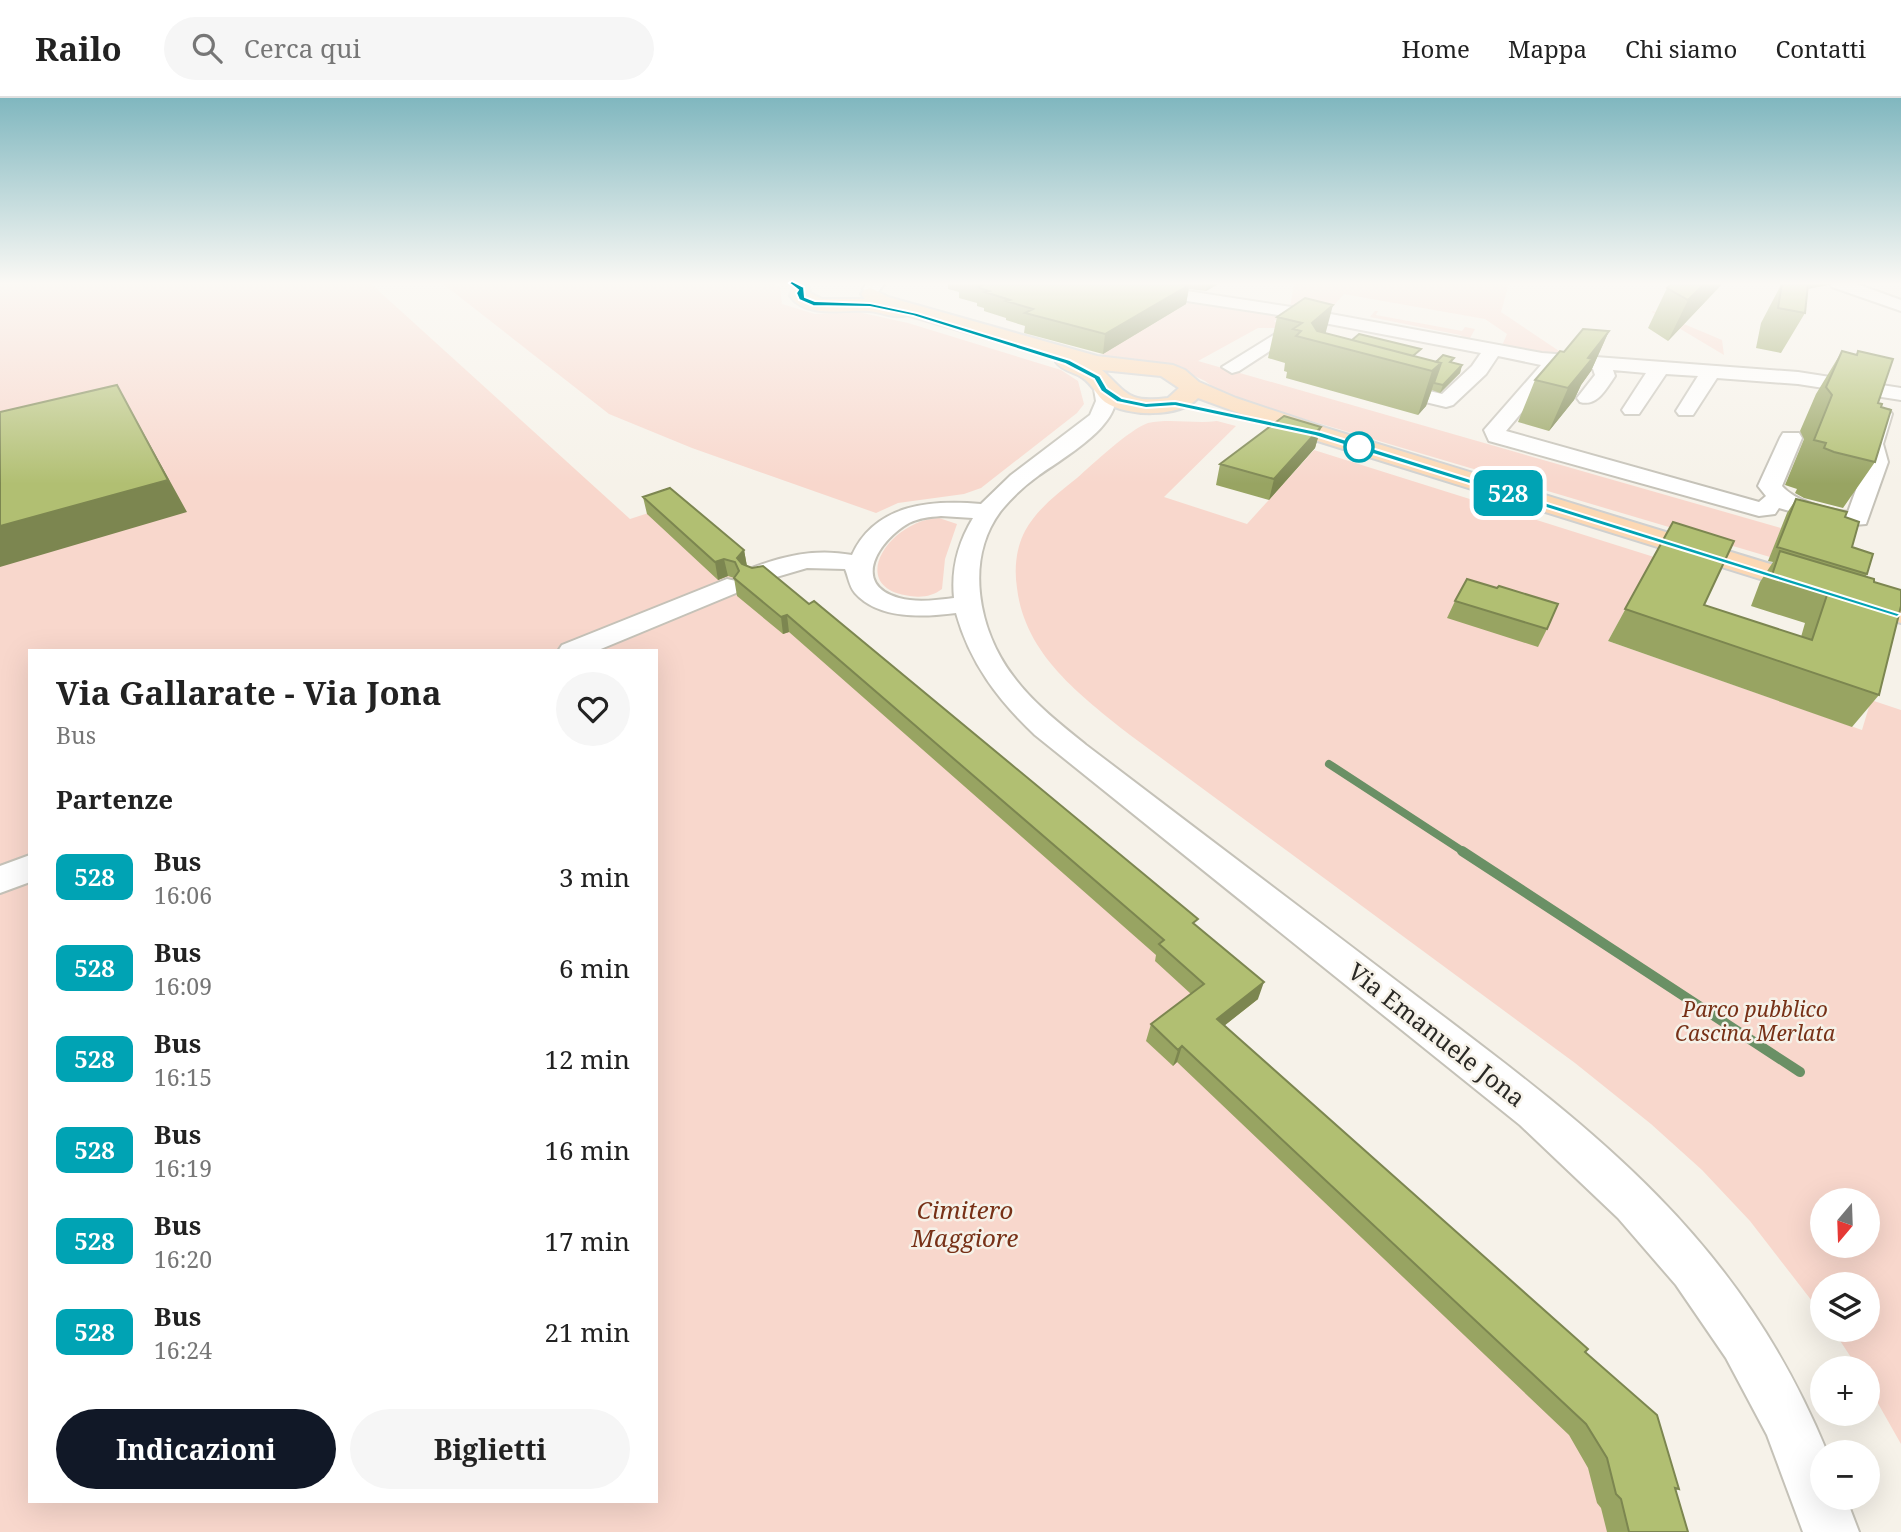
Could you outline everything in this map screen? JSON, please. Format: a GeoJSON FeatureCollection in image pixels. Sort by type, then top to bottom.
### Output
{"type":"FeatureCollection","features":[{"type":"Feature","properties":{"kind":"main road"},"geometry":{"type":"LineString","coordinates":[[1029,350],[1084,369],[1120,400],[1173,399],[1317,433],[1901,614]]}},
{"type":"Feature","properties":{"kind":"main road"},"geometry":{"type":"LineString","coordinates":[[1050,350],[1095,363],[1164,370],[1177,374],[1173,399]]}},
{"type":"Feature","properties":{"kind":"main road"},"geometry":{"type":"LineString","coordinates":[[1104,386],[1112,373],[1135,368]]}},
{"type":"Feature","properties":{"kind":"street"},"geometry":{"type":"LineString","coordinates":[[1232,367],[1256,350]]}},
{"type":"Feature","properties":{"kind":"street"},"geometry":{"type":"LineString","coordinates":[[1485,350],[1556,360],[1798,378],[1895,393],[1872,444],[1877,462],[1857,519],[1842,519],[1776,501],[1767,509],[1754,508],[1497,436],[1495,430],[1556,360]]}},
{"type":"Feature","properties":{"kind":"street"},"geometry":{"type":"LineString","coordinates":[[1366,381],[1446,401],[1479,370],[1492,351]]}},
{"type":"Feature","properties":{"kind":"street"},"geometry":{"type":"LineString","coordinates":[[1587,398],[1605,376],[1602,364]]}},
{"type":"Feature","properties":{"kind":"street"},"geometry":{"type":"LineString","coordinates":[[1632,410],[1656,374],[1655,367]]}},
{"type":"Feature","properties":{"kind":"street"},"geometry":{"type":"LineString","coordinates":[[1398,390],[1418,371]]}},
{"type":"Feature","properties":{"kind":"street"},"geometry":{"type":"LineString","coordinates":[[1686,411],[1708,376]]}},
{"type":"Feature","properties":{"kind":"street","name":"Via Emanuele Jona"},"geometry":{"type":"LineString","coordinates":[[1104,386],[1105,410],[1080,435],[1008,490],[988,512],[975,533],[966,565],[967,604],[987,658],[1020,704],[1047,730],[1535,1111],[1586,1154],[1649,1215],[1697,1272],[1747,1345],[1788,1424],[1831,1532]]}},
{"type":"Feature","properties":{"kind":"street","name":"Via Emanuele Jona"},"geometry":{"type":"LineString","coordinates":[[1080,435],[1119,414],[1173,399]]}},
{"type":"Feature","properties":{"kind":"street"},"geometry":{"type":"LineString","coordinates":[[1791,438],[1770,486],[1778,496],[1800,507]]}},
{"type":"Feature","properties":{"kind":"street"},"geometry":{"type":"LineString","coordinates":[[967,604],[934,608],[890,604],[869,593],[862,585],[859,576],[860,564],[880,532],[912,513],[939,509],[988,512]]}},
{"type":"Feature","properties":{"kind":"street"},"geometry":{"type":"LineString","coordinates":[[756,575],[788,562],[810,558],[834,558],[860,564]]}},
{"type":"Feature","properties":{"kind":"street"},"geometry":{"type":"LineString","coordinates":[[577,649],[727,587]]}},
{"type":"Feature","properties":{"kind":"street"},"geometry":{"type":"LineString","coordinates":[[0,880],[28,869]]}},
{"type":"Feature","properties":{"kind":"green space","name":"Cimitero Maggiore"},"geometry":{"type":"Polygon","coordinates":[[[0,350],[444,350],[630,519],[673,505],[1258,999],[1212,1035],[1664,1532],[0,1532],[0,350]]]}},
{"type":"Feature","properties":{"kind":"green space"},"geometry":{"type":"Polygon","coordinates":[[[527,350],[996,350],[1061,370],[1078,381],[1084,404],[1077,413],[981,488],[964,494],[898,503],[876,513],[692,448],[609,414],[527,350]]]}},
{"type":"Feature","properties":{"kind":"green space"},"geometry":{"type":"Polygon","coordinates":[[[1109,350],[1218,350],[1198,361],[1781,528],[1770,557],[1224,395],[1205,381],[1164,364],[1101,355],[1109,350]]]}},
{"type":"Feature","properties":{"kind":"green space"},"geometry":{"type":"Polygon","coordinates":[[[1515,350],[1557,350],[1568,357],[1515,350]]]}},
{"type":"Feature","properties":{"kind":"green space","name":"Parco pubblico Cascina Merlata"},"geometry":{"type":"Polygon","coordinates":[[[1165,421],[1217,421],[1236,426],[1164,497],[1247,524],[1314,450],[1654,557],[1608,641],[1862,730],[1871,700],[1901,710],[1901,1444],[1880,1407],[1880,1356],[1850,1356],[1841,1342],[1880,1342],[1880,1272],[1810,1272],[1810,1298],[1750,1221],[1702,1170],[1651,1124],[1575,1063],[1130,735],[1075,689],[1043,654],[1022,612],[1016,581],[1018,551],[1022,538],[1030,523],[1055,496],[1112,448],[1140,427],[1165,421]]]}},
{"type":"Feature","properties":{"kind":"green space"},"geometry":{"type":"Polygon","coordinates":[[[939,518],[957,524],[945,559],[942,589],[919,597],[891,590],[880,581],[877,568],[881,555],[891,541],[904,530],[939,518]]]}},
{"type":"Feature","properties":{"kind":"building"},"geometry":{"type":"Polygon","coordinates":[[[1350,350],[1390,350],[1441,363],[1432,371],[1350,350]]]}},
{"type":"Feature","properties":{"kind":"building"},"geometry":{"type":"Polygon","coordinates":[[[1390,350],[1420,350],[1413,356],[1390,350]]]}},
{"type":"Feature","properties":{"kind":"building"},"geometry":{"type":"Polygon","coordinates":[[[1594,350],[1588,358],[1592,359],[1568,388],[1535,380],[1560,351],[1594,350]]]}},
{"type":"Feature","properties":{"kind":"building"},"geometry":{"type":"Polygon","coordinates":[[[1842,351],[1857,355],[1858,351],[1893,359],[1878,403],[1891,410],[1875,462],[1834,452],[1824,448],[1826,443],[1814,440],[1832,395],[1826,387],[1842,351]]]}},
{"type":"Feature","properties":{"kind":"building"},"geometry":{"type":"Polygon","coordinates":[[[1443,355],[1454,358],[1450,362],[1462,365],[1443,385],[1434,383],[1441,363],[1436,362],[1443,355]]]}},
{"type":"Feature","properties":{"kind":"building"},"geometry":{"type":"Polygon","coordinates":[[[117,385],[168,480],[0,526],[0,412],[117,385]]]}},
{"type":"Feature","properties":{"kind":"building"},"geometry":{"type":"Polygon","coordinates":[[[1284,416],[1321,427],[1274,479],[1220,464],[1284,416]]]}},
{"type":"Feature","properties":{"kind":"building"},"geometry":{"type":"Polygon","coordinates":[[[670,488],[744,550],[737,558],[742,564],[752,568],[763,566],[809,604],[814,601],[1198,919],[1193,923],[1264,982],[1217,1019],[1588,1349],[1585,1352],[1657,1415],[1679,1489],[1675,1488],[1688,1532],[1629,1532],[1607,1458],[1586,1424],[1182,1046],[1178,1050],[1151,1024],[1204,984],[1159,944],[1164,940],[787,615],[781,617],[734,578],[739,571],[735,562],[724,559],[715,562],[643,497],[670,488]]]}},
{"type":"Feature","properties":{"kind":"building"},"geometry":{"type":"Polygon","coordinates":[[[1796,499],[1847,512],[1845,517],[1859,522],[1852,547],[1873,554],[1867,574],[1777,547],[1796,499]]]}},
{"type":"Feature","properties":{"kind":"building"},"geometry":{"type":"Polygon","coordinates":[[[1673,522],[1734,541],[1704,605],[1812,640],[1828,592],[1772,575],[1780,551],[1874,579],[1874,582],[1901,590],[1901,606],[1879,695],[1625,609],[1673,522]]]}},
{"type":"Feature","properties":{"kind":"building"},"geometry":{"type":"Polygon","coordinates":[[[1467,579],[1558,604],[1547,629],[1455,601],[1467,579]]]}},
{"type":"Feature","properties":{"kind":"waterway"},"geometry":{"type":"LineString","coordinates":[[1329,764],[1464,852]]}},
{"type":"Feature","properties":{"kind":"waterway"},"geometry":{"type":"LineString","coordinates":[[1462,851],[1800,1072]]}},
{"type":"Feature","properties":{"kind":"bus line","name":"528"},"geometry":{"type":"LineString","coordinates":[[1029,350],[1084,369],[1103,383],[1104,389],[1110,395],[1132,404],[1160,406],[1175,403],[1317,433],[1901,614]]}}]}
